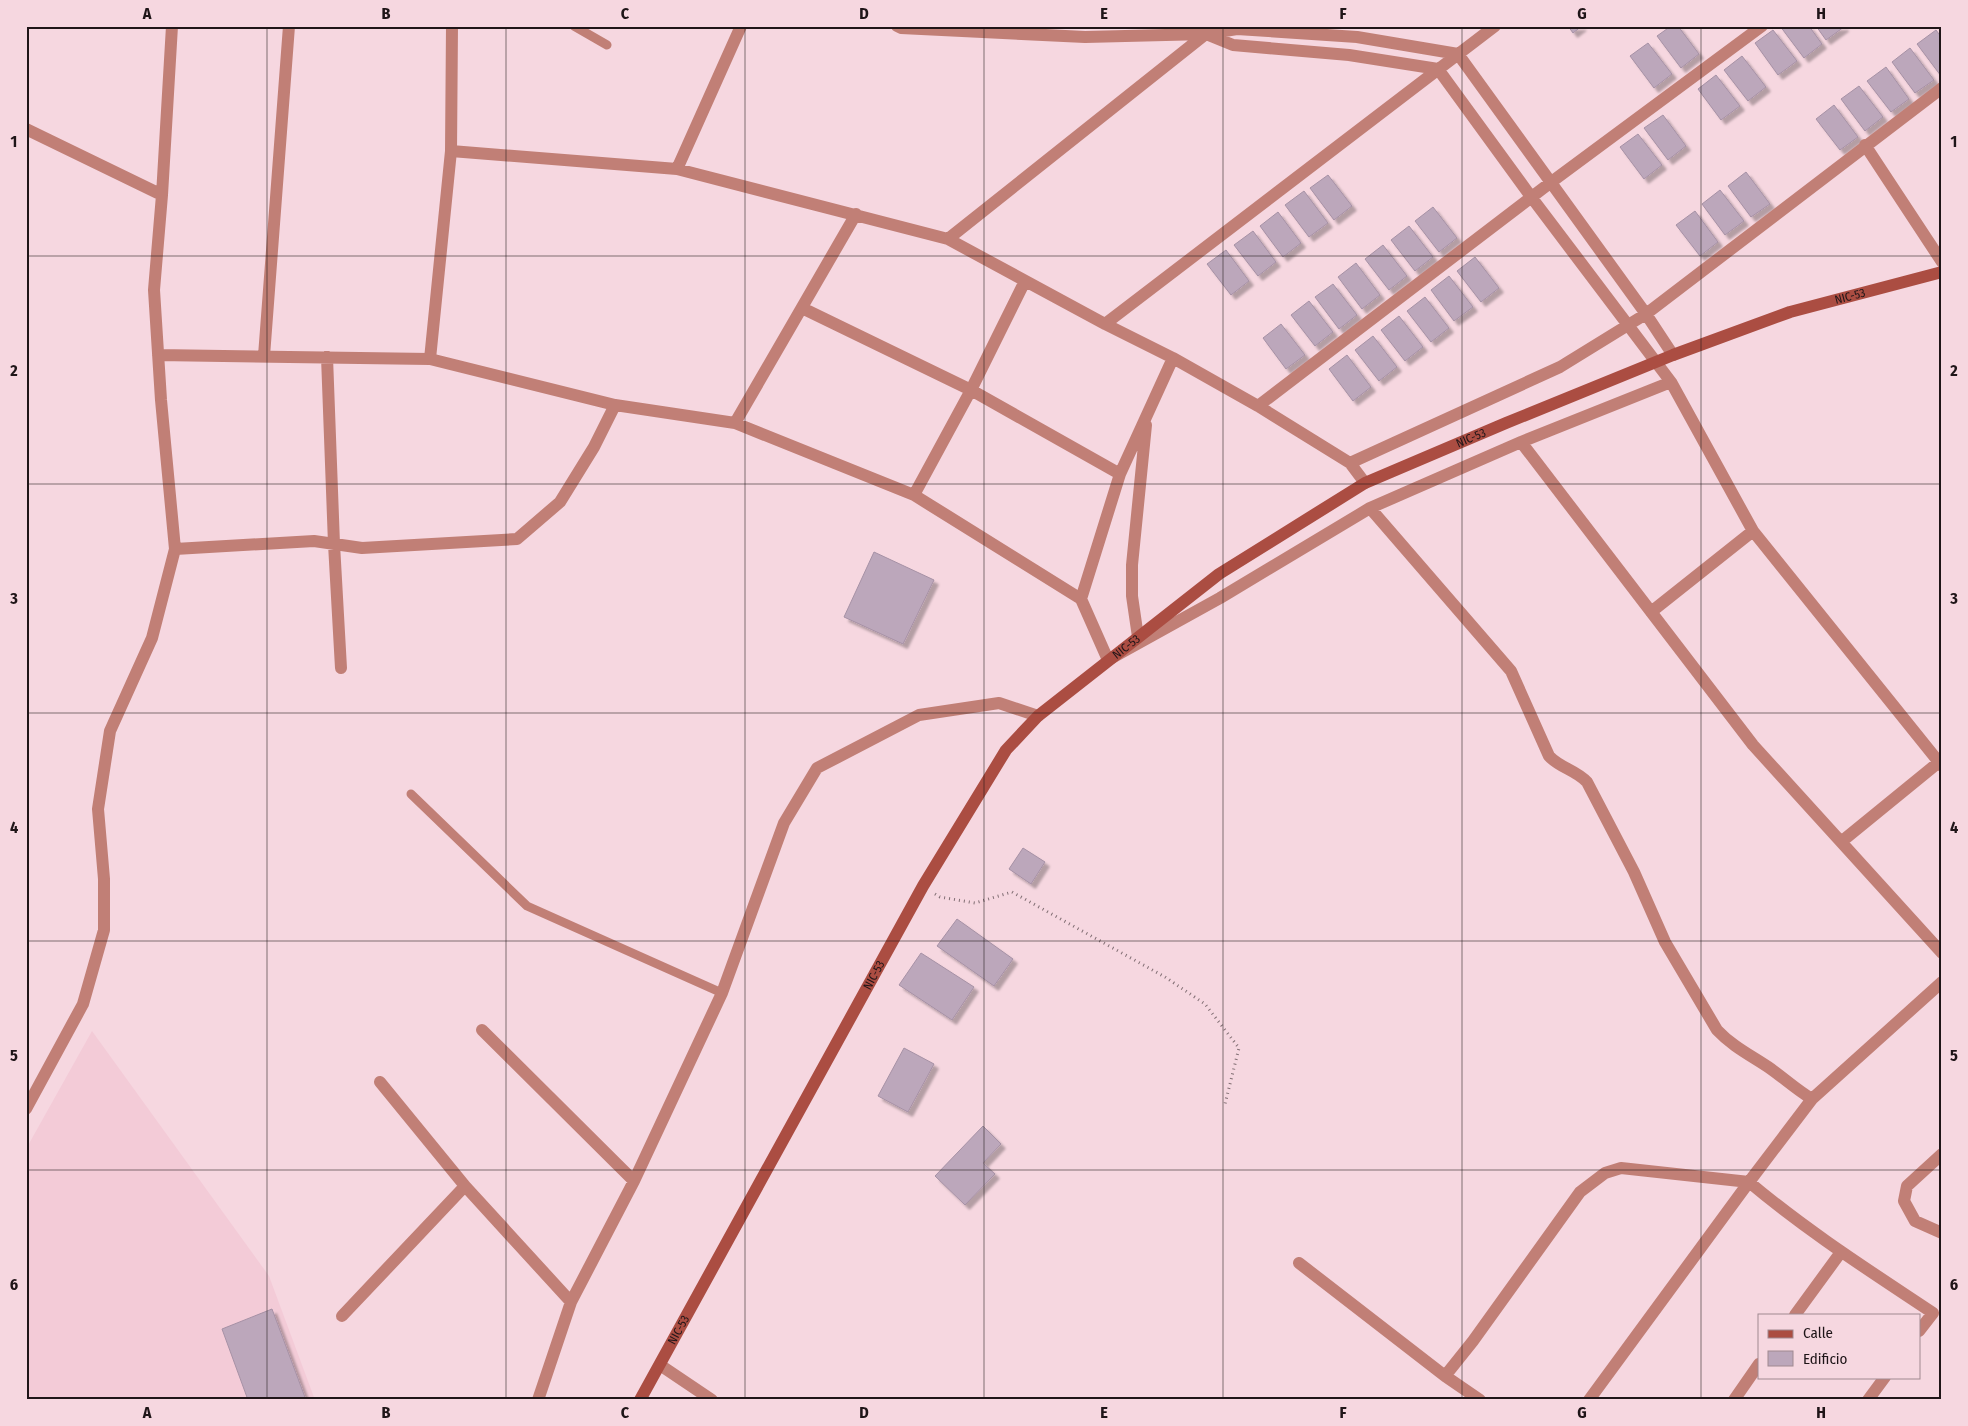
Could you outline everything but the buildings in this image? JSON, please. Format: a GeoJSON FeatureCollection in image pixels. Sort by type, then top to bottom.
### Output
{"type":"FeatureCollection","features":[{"type":"Feature","properties":{"kind":"main road","name":"NIC-53"},"geometry":{"type":"LineString","coordinates":[[640,1400],[923,886],[1006,750],[1038,716],[1219,574],[1365,483],[1506,422],[1673,354],[1790,312],[1942,272]]}},
{"type":"Feature","properties":{"kind":"street"},"geometry":{"type":"LineString","coordinates":[[26,1109],[83,1004],[104,930],[104,880],[98,809],[110,732],[152,638],[175,549],[154,290],[172,26]]}},
{"type":"Feature","properties":{"kind":"street"},"geometry":{"type":"LineString","coordinates":[[264,356],[289,26]]}},
{"type":"Feature","properties":{"kind":"street"},"geometry":{"type":"LineString","coordinates":[[430,359],[451,151],[452,26]]}},
{"type":"Feature","properties":{"kind":"street"},"geometry":{"type":"LineString","coordinates":[[677,169],[742,26]]}},
{"type":"Feature","properties":{"kind":"street"},"geometry":{"type":"LineString","coordinates":[[948,239],[1218,26]]}},
{"type":"Feature","properties":{"kind":"street"},"geometry":{"type":"LineString","coordinates":[[1105,324],[1495,26]]}},
{"type":"Feature","properties":{"kind":"street"},"geometry":{"type":"LineString","coordinates":[[1258,406],[1550,183],[1762,26]]}},
{"type":"Feature","properties":{"kind":"street"},"geometry":{"type":"LineString","coordinates":[[900,27],[1206,34],[1238,29],[1357,37],[1458,54],[1673,354]]}},
{"type":"Feature","properties":{"kind":"street"},"geometry":{"type":"LineString","coordinates":[[1206,34],[1233,45],[1348,54],[1438,68],[1532,198],[1671,382],[1753,531],[1940,764],[1841,842]]}},
{"type":"Feature","properties":{"kind":"street"},"geometry":{"type":"LineString","coordinates":[[1348,54],[1357,37]]}},
{"type":"Feature","properties":{"kind":"street"},"geometry":{"type":"LineString","coordinates":[[1350,463],[1448,416],[1560,367],[1646,314],[1942,88]]}},
{"type":"Feature","properties":{"kind":"street"},"geometry":{"type":"LineString","coordinates":[[26,129],[162,194]]}},
{"type":"Feature","properties":{"kind":"street"},"geometry":{"type":"LineString","coordinates":[[1865,145],[1942,262]]}},
{"type":"Feature","properties":{"kind":"street"},"geometry":{"type":"LineString","coordinates":[[451,151],[677,169],[948,239],[1105,324],[1173,358],[1258,406],[1350,463],[1365,483]]}},
{"type":"Feature","properties":{"kind":"street"},"geometry":{"type":"LineString","coordinates":[[735,423],[856,214]]}},
{"type":"Feature","properties":{"kind":"street"},"geometry":{"type":"LineString","coordinates":[[914,494],[970,390],[1025,281]]}},
{"type":"Feature","properties":{"kind":"street"},"geometry":{"type":"LineString","coordinates":[[802,308],[970,390],[1120,474]]}},
{"type":"Feature","properties":{"kind":"street"},"geometry":{"type":"LineString","coordinates":[[158,355],[430,359],[615,405],[735,423],[914,494],[1081,598],[1108,660],[1220,598],[1370,508],[1521,442],[1671,382]]}},
{"type":"Feature","properties":{"kind":"street"},"geometry":{"type":"LineString","coordinates":[[327,357],[341,668]]}},
{"type":"Feature","properties":{"kind":"street"},"geometry":{"type":"LineString","coordinates":[[1081,598],[1120,474],[1173,358]]}},
{"type":"Feature","properties":{"kind":"street"},"geometry":{"type":"LineString","coordinates":[[175,549],[314,541],[362,548],[517,539],[560,502],[594,447],[615,405]]}},
{"type":"Feature","properties":{"kind":"street"},"geometry":{"type":"LineString","coordinates":[[1138,637],[1132,596],[1132,565],[1147,415]]}},
{"type":"Feature","properties":{"kind":"street"},"geometry":{"type":"LineString","coordinates":[[1521,442],[1753,745],[1942,953]]}},
{"type":"Feature","properties":{"kind":"street"},"geometry":{"type":"LineString","coordinates":[[1370,508],[1511,672],[1549,756],[1556,763],[1581,775],[1587,782],[1634,872],[1665,942],[1717,1030],[1749,1056],[1771,1068],[1812,1099]]}},
{"type":"Feature","properties":{"kind":"street"},"geometry":{"type":"LineString","coordinates":[[1651,612],[1753,531]]}},
{"type":"Feature","properties":{"kind":"street"},"geometry":{"type":"LineString","coordinates":[[538,1400],[571,1302],[634,1181],[722,993],[784,823],[817,768],[919,715],[999,702],[1038,716]]}},
{"type":"Feature","properties":{"kind":"street"},"geometry":{"type":"LineString","coordinates":[[1589,1400],[1812,1099],[1942,982]]}},
{"type":"Feature","properties":{"kind":"street"},"geometry":{"type":"LineString","coordinates":[[482,1030],[634,1181]]}},
{"type":"Feature","properties":{"kind":"street"},"geometry":{"type":"LineString","coordinates":[[380,1082],[465,1186],[571,1302]]}},
{"type":"Feature","properties":{"kind":"street"},"geometry":{"type":"LineString","coordinates":[[1942,1154],[1907,1186],[1904,1201],[1915,1221],[1942,1233]]}},
{"type":"Feature","properties":{"kind":"street"},"geometry":{"type":"LineString","coordinates":[[1445,1376],[1473,1341],[1580,1192],[1605,1173],[1621,1168],[1749,1182],[1841,1252],[1933,1313],[1920,1330]]}},
{"type":"Feature","properties":{"kind":"street"},"geometry":{"type":"LineString","coordinates":[[342,1316],[465,1186]]}},
{"type":"Feature","properties":{"kind":"street"},"geometry":{"type":"LineString","coordinates":[[1796,1314],[1841,1252]]}},
{"type":"Feature","properties":{"kind":"street"},"geometry":{"type":"LineString","coordinates":[[1299,1263],[1445,1376],[1480,1400]]}},
{"type":"Feature","properties":{"kind":"street"},"geometry":{"type":"LineString","coordinates":[[660,1365],[712,1400]]}},
{"type":"Feature","properties":{"kind":"street"},"geometry":{"type":"LineString","coordinates":[[1734,1400],[1758,1365]]}},
{"type":"Feature","properties":{"kind":"street"},"geometry":{"type":"LineString","coordinates":[[1868,1400],[1884,1378]]}},
{"type":"Feature","properties":{"kind":"lane"},"geometry":{"type":"LineString","coordinates":[[574,26],[607,45]]}},
{"type":"Feature","properties":{"kind":"lane"},"geometry":{"type":"LineString","coordinates":[[411,794],[527,906],[722,993]]}},
{"type":"Feature","properties":{"kind":"path"},"geometry":{"type":"LineString","coordinates":[[923,886],[940,897],[975,902],[1012,892],[1165,977],[1205,1004],[1239,1048],[1225,1104]]}},
{"type":"Feature","properties":{"kind":"shaded area"},"geometry":{"type":"Polygon","coordinates":[[[92,1031],[269,1276],[315,1400],[26,1400],[26,1149],[92,1031]]]}}]}
